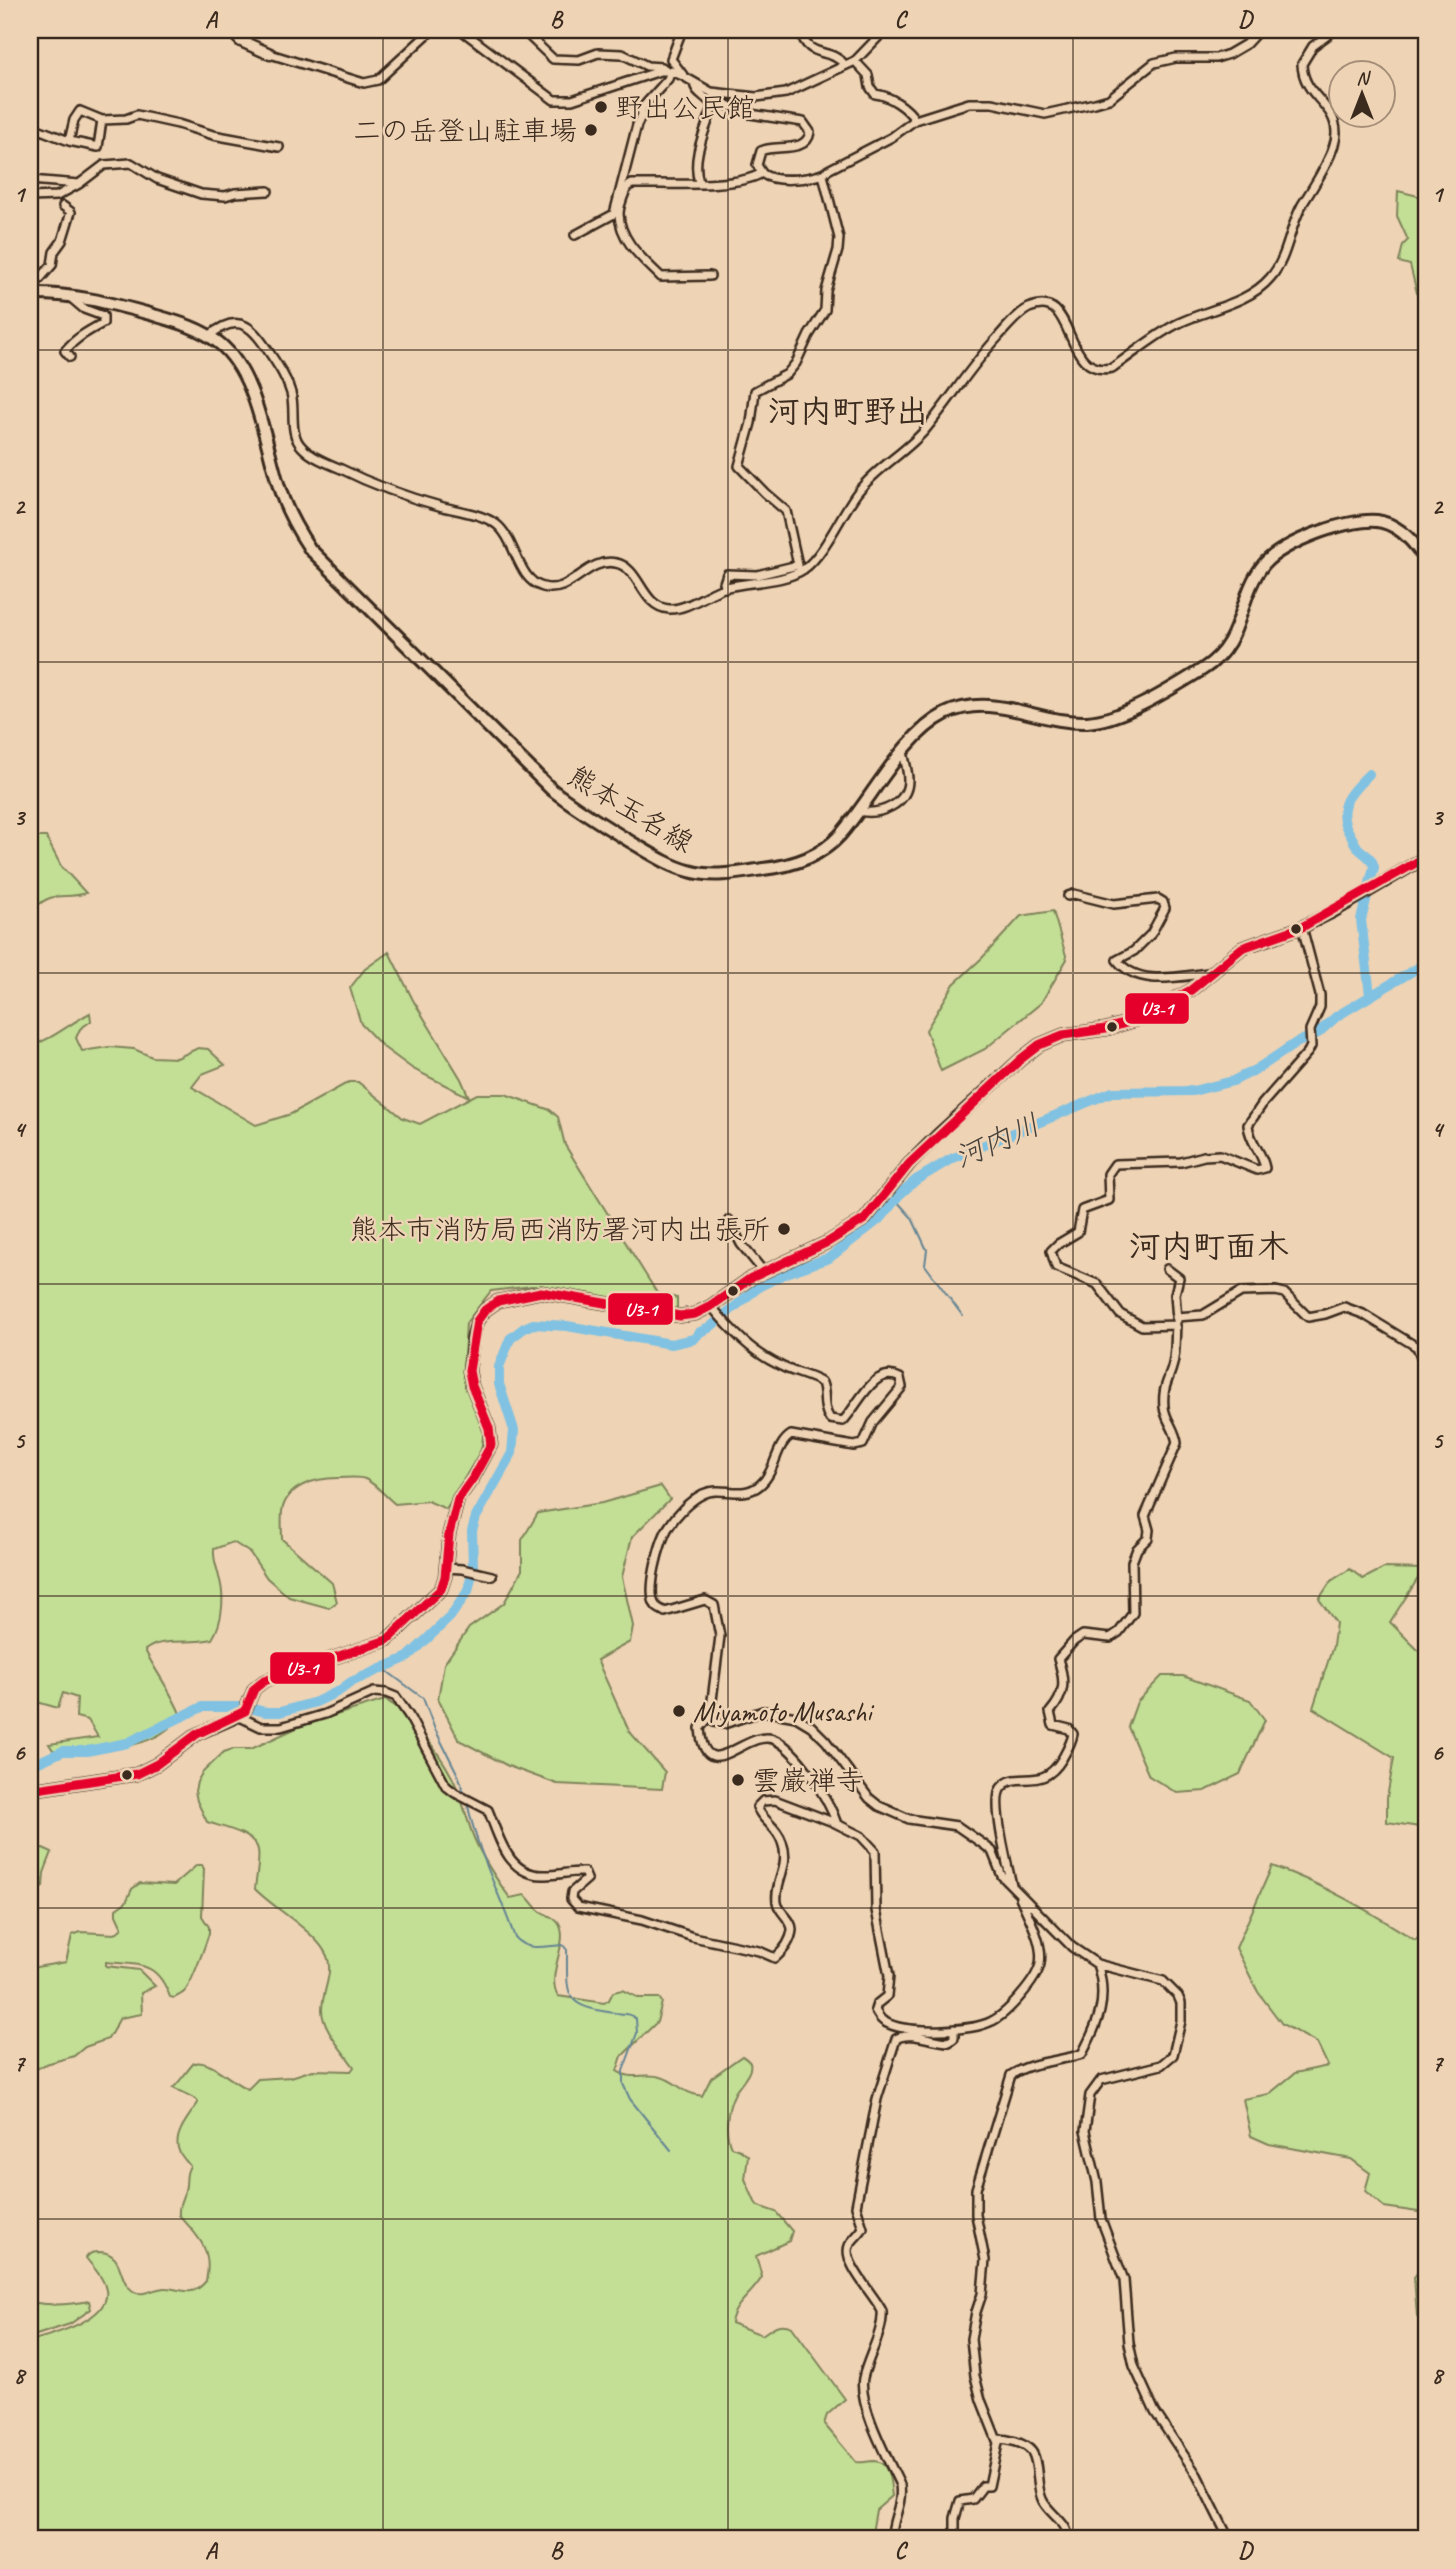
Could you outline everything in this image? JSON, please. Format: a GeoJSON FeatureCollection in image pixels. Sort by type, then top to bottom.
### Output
{"type":"FeatureCollection","features":[{"type":"Feature","properties":{"kind":"main road"},"geometry":{"type":"LineString","coordinates":[[230,30],[241,41],[270,54]]}},
{"type":"Feature","properties":{"kind":"main road","name":"熊本玉名線"},"geometry":{"type":"LineString","coordinates":[[30,292],[68,295],[121,306],[185,325],[209,336],[233,356],[245,376],[291,520],[310,550],[545,784],[582,813],[659,858],[688,871],[715,875],[776,868],[804,860],[830,844],[926,726],[947,713],[991,705],[1061,720],[1087,722],[1106,719],[1132,708],[1206,667],[1222,654],[1236,632],[1255,578],[1264,564],[1274,555],[1306,539],[1348,523],[1367,520],[1381,522],[1408,537],[1425,558]]}},
{"type":"Feature","properties":{"kind":"main road"},"geometry":{"type":"LineString","coordinates":[[30,1790],[137,1774],[157,1764],[197,1734],[242,1713],[254,1689],[264,1681],[387,1640],[441,1589],[449,1534],[458,1499],[491,1446],[489,1428],[472,1386],[469,1371],[472,1338],[478,1321],[485,1310],[498,1301],[541,1292],[680,1316],[713,1309],[763,1271],[828,1242],[865,1219],[887,1195],[909,1164],[938,1135],[1010,1068],[1039,1045],[1063,1035],[1106,1029],[1136,1020],[1191,989],[1242,948],[1302,927],[1426,857]]}},
{"type":"Feature","properties":{"kind":"street"},"geometry":{"type":"LineString","coordinates":[[270,54],[370,83],[378,80],[432,30]]}},
{"type":"Feature","properties":{"kind":"street"},"geometry":{"type":"LineString","coordinates":[[461,30],[554,100],[572,100],[619,83],[669,71]]}},
{"type":"Feature","properties":{"kind":"street"},"geometry":{"type":"LineString","coordinates":[[530,30],[530,37],[554,59],[579,60],[598,53],[622,54],[647,66],[662,67],[683,76],[727,105],[750,114],[803,122],[810,132],[809,139],[799,146],[767,148],[761,152],[757,165],[762,173],[771,178],[804,179],[823,175],[915,120],[970,103],[992,103],[1045,114],[1095,103],[1109,99],[1154,63],[1176,58],[1216,58],[1229,54],[1246,44],[1259,30]]}},
{"type":"Feature","properties":{"kind":"street"},"geometry":{"type":"LineString","coordinates":[[682,30],[671,59],[683,76]]}},
{"type":"Feature","properties":{"kind":"street"},"geometry":{"type":"LineString","coordinates":[[800,30],[803,41],[812,50],[835,55],[845,65]]}},
{"type":"Feature","properties":{"kind":"street"},"geometry":{"type":"LineString","coordinates":[[711,92],[774,96],[786,93],[855,61],[885,30]]}},
{"type":"Feature","properties":{"kind":"street"},"geometry":{"type":"LineString","coordinates":[[209,336],[227,323],[236,323],[250,328],[259,336],[285,376],[293,400],[296,439],[309,452],[381,489],[487,519],[503,531],[526,573],[542,587],[560,587],[593,565],[603,562],[623,565],[656,605],[666,609],[677,608],[726,588],[791,576],[811,564],[873,475],[923,432],[989,347],[1019,315],[1030,308],[1048,307],[1063,317],[1080,357],[1087,364],[1102,369],[1112,368],[1178,323],[1250,294],[1262,286],[1280,264],[1299,211],[1334,146],[1337,135],[1332,114],[1306,85],[1302,64],[1313,47],[1335,30]]}},
{"type":"Feature","properties":{"kind":"street"},"geometry":{"type":"LineString","coordinates":[[855,61],[869,75],[870,87],[876,94],[884,95],[911,114],[915,120]]}},
{"type":"Feature","properties":{"kind":"street"},"geometry":{"type":"LineString","coordinates":[[575,235],[614,214],[642,115],[641,109],[668,79],[669,71]]}},
{"type":"Feature","properties":{"kind":"street"},"geometry":{"type":"LineString","coordinates":[[694,82],[693,86],[713,107],[698,153],[696,173],[699,182]]}},
{"type":"Feature","properties":{"kind":"street"},"geometry":{"type":"LineString","coordinates":[[69,141],[80,111],[102,120],[137,115],[213,135],[279,147]]}},
{"type":"Feature","properties":{"kind":"street"},"geometry":{"type":"LineString","coordinates":[[30,126],[69,141],[98,147],[102,120]]}},
{"type":"Feature","properties":{"kind":"street"},"geometry":{"type":"LineString","coordinates":[[30,197],[57,196],[104,165],[131,163],[157,179],[201,194],[225,196],[268,191]]}},
{"type":"Feature","properties":{"kind":"street"},"geometry":{"type":"LineString","coordinates":[[710,276],[660,277],[630,245],[624,236],[619,215],[629,185],[737,182],[762,173]]}},
{"type":"Feature","properties":{"kind":"street"},"geometry":{"type":"LineString","coordinates":[[726,588],[724,583],[727,574],[757,575],[798,565],[786,511],[739,466],[751,422],[755,391],[787,374],[796,363],[825,310],[826,291],[839,238],[823,175]]}},
{"type":"Feature","properties":{"kind":"street"},"geometry":{"type":"LineString","coordinates":[[30,180],[79,184]]}},
{"type":"Feature","properties":{"kind":"street"},"geometry":{"type":"LineString","coordinates":[[30,292],[52,265],[54,251],[62,242],[71,212],[63,206]]}},
{"type":"Feature","properties":{"kind":"street"},"geometry":{"type":"LineString","coordinates":[[68,295],[84,309],[103,316],[103,323],[68,346],[65,351],[70,357]]}},
{"type":"Feature","properties":{"kind":"street"},"geometry":{"type":"LineString","coordinates":[[859,811],[879,812],[903,797],[908,782],[903,752]]}},
{"type":"Feature","properties":{"kind":"street"},"geometry":{"type":"LineString","coordinates":[[1069,896],[1082,895],[1114,904],[1158,899],[1166,908],[1151,934],[1134,951],[1117,960],[1123,969],[1154,978],[1209,973]]}},
{"type":"Feature","properties":{"kind":"street"},"geometry":{"type":"LineString","coordinates":[[1302,927],[1320,995],[1320,1007],[1310,1030],[1311,1046],[1248,1125],[1250,1138],[1265,1168],[1262,1170],[1220,1155],[1181,1162],[1115,1164],[1108,1174],[1109,1200],[1082,1210],[1078,1232],[1051,1251],[1056,1267],[1097,1284],[1120,1314],[1142,1326],[1203,1315],[1241,1292],[1276,1291],[1284,1293],[1308,1317],[1344,1307],[1363,1314],[1417,1347],[1424,1363]]}},
{"type":"Feature","properties":{"kind":"street"},"geometry":{"type":"LineString","coordinates":[[729,1220],[741,1244],[763,1271]]}},
{"type":"Feature","properties":{"kind":"street"},"geometry":{"type":"LineString","coordinates":[[242,1713],[261,1727],[281,1727],[325,1714],[374,1692],[396,1697],[446,1786],[488,1810],[508,1856],[519,1869],[530,1875],[584,1872],[587,1880],[572,1892],[571,1899],[579,1907],[642,1920],[693,1937],[759,1951],[775,1958],[784,1950],[792,1932],[792,1925],[777,1906],[776,1895],[785,1858],[784,1845],[779,1831],[760,1814],[757,1807],[763,1801],[775,1800],[838,1824],[868,1841],[876,1856],[876,1910],[889,1976],[887,1996],[874,2010],[887,2024],[940,2031],[980,2025],[1002,2014],[1021,1995],[1040,1965],[1039,1943],[1015,1888],[998,1813],[999,1793],[1009,1782],[1039,1778],[1054,1771],[1071,1744],[1073,1734],[1069,1729],[1054,1725],[1050,1712],[1059,1702],[1063,1682],[1058,1659],[1083,1635],[1110,1638],[1119,1632],[1132,1613],[1132,1562],[1137,1549],[1147,1538],[1149,1530],[1145,1516],[1177,1443],[1175,1430],[1164,1414],[1163,1404],[1166,1378],[1173,1365],[1175,1294],[1179,1278],[1167,1269]]}},
{"type":"Feature","properties":{"kind":"street"},"geometry":{"type":"LineString","coordinates":[[713,1309],[755,1353],[783,1368],[821,1382],[825,1411],[830,1419],[837,1422],[843,1421],[852,1411],[875,1379],[894,1375],[902,1382],[894,1398],[873,1422],[863,1444],[853,1446],[791,1436],[785,1440],[774,1466],[762,1483],[747,1493],[715,1490],[692,1500],[667,1529],[651,1594],[656,1606],[665,1612],[705,1600],[714,1605],[720,1636],[710,1716],[700,1728],[702,1747],[706,1752],[727,1755],[753,1739],[771,1738],[789,1748],[830,1804],[838,1824]]}},
{"type":"Feature","properties":{"kind":"street"},"geometry":{"type":"LineString","coordinates":[[446,1568],[492,1576]]}},
{"type":"Feature","properties":{"kind":"street"},"geometry":{"type":"LineString","coordinates":[[710,1716],[714,1722],[724,1724],[763,1711],[796,1717],[826,1741],[869,1798],[887,1810],[909,1819],[957,1826],[992,1851],[1002,1876],[1072,1947],[1097,1964],[1163,1981],[1178,1996],[1181,2003],[1181,2021],[1173,2055],[1161,2065],[1101,2080],[1090,2095],[1085,2131],[1097,2182],[1101,2220],[1124,2280],[1129,2343],[1134,2366],[1155,2412],[1197,2475],[1230,2539]]}},
{"type":"Feature","properties":{"kind":"street"},"geometry":{"type":"LineString","coordinates":[[955,2539],[955,2518],[960,2501],[973,2499],[983,2486],[989,2486],[997,2452],[997,2439],[981,2400],[971,2339],[982,2294],[985,2260],[976,2215],[976,2189],[1011,2075],[1028,2065],[1082,2054],[1100,2015],[1102,1978],[1097,1964]]}},
{"type":"Feature","properties":{"kind":"street"},"geometry":{"type":"LineString","coordinates":[[892,2539],[893,2524],[901,2498],[900,2485],[862,2393],[867,2361],[880,2332],[882,2311],[851,2263],[848,2252],[863,2228],[856,2206],[877,2099],[896,2039],[910,2036],[949,2042],[954,2038],[954,2029]]}},
{"type":"Feature","properties":{"kind":"street"},"geometry":{"type":"LineString","coordinates":[[997,2439],[1025,2446],[1032,2452],[1042,2501],[1065,2527],[1068,2539]]}},
{"type":"Feature","properties":{"kind":"green space"},"geometry":{"type":"Polygon","coordinates":[[[1398,191],[1426,198],[1426,305],[1420,305],[1410,265],[1399,262],[1403,245],[1408,240],[1397,216],[1398,191]]]}},
{"type":"Feature","properties":{"kind":"green space"},"geometry":{"type":"Polygon","coordinates":[[[30,837],[46,837],[61,866],[86,893],[54,897],[36,907],[30,902],[30,837]]]}},
{"type":"Feature","properties":{"kind":"green space"},"geometry":{"type":"Polygon","coordinates":[[[1053,911],[1067,959],[1041,1003],[985,1049],[941,1071],[926,1030],[954,984],[1021,916],[1053,911]]]}},
{"type":"Feature","properties":{"kind":"green space"},"geometry":{"type":"Polygon","coordinates":[[[389,952],[413,1000],[469,1097],[413,1069],[383,1047],[361,1024],[350,988],[365,969],[389,952]]]}},
{"type":"Feature","properties":{"kind":"green space"},"geometry":{"type":"Polygon","coordinates":[[[90,1013],[91,1021],[80,1029],[76,1038],[82,1051],[109,1047],[134,1049],[152,1057],[177,1058],[198,1048],[208,1049],[225,1065],[202,1074],[192,1087],[256,1125],[291,1114],[349,1082],[358,1082],[403,1118],[420,1124],[477,1094],[505,1094],[550,1110],[558,1117],[565,1145],[657,1293],[677,1298],[677,1314],[591,1294],[532,1286],[491,1291],[466,1323],[463,1376],[484,1431],[481,1451],[446,1509],[428,1501],[395,1504],[373,1484],[359,1478],[329,1478],[296,1489],[285,1502],[282,1511],[282,1539],[332,1583],[337,1602],[329,1608],[289,1597],[267,1578],[250,1553],[233,1542],[214,1549],[222,1600],[219,1625],[212,1639],[160,1643],[145,1650],[181,1716],[165,1731],[141,1742],[111,1749],[65,1751],[53,1750],[49,1744],[98,1737],[88,1720],[76,1717],[77,1698],[63,1693],[58,1708],[30,1700],[30,1046],[90,1013]]]}},
{"type":"Feature","properties":{"kind":"green space"},"geometry":{"type":"Polygon","coordinates":[[[661,1486],[670,1499],[632,1537],[622,1577],[633,1626],[630,1642],[597,1660],[629,1731],[665,1772],[662,1789],[557,1784],[508,1766],[459,1740],[438,1699],[444,1664],[469,1628],[504,1603],[522,1570],[522,1540],[538,1513],[602,1503],[661,1486]]]}},
{"type":"Feature","properties":{"kind":"green space"},"geometry":{"type":"Polygon","coordinates":[[[1384,1568],[1424,1569],[1390,1622],[1418,1650],[1426,1651],[1426,1828],[1387,1822],[1387,1798],[1394,1758],[1313,1708],[1333,1646],[1336,1623],[1319,1599],[1331,1581],[1350,1569],[1363,1579],[1384,1568]]]}},
{"type":"Feature","properties":{"kind":"green space"},"geometry":{"type":"Polygon","coordinates":[[[1162,1676],[1183,1676],[1250,1700],[1265,1720],[1240,1774],[1205,1791],[1177,1793],[1149,1776],[1128,1727],[1137,1702],[1162,1676]]]}},
{"type":"Feature","properties":{"kind":"green space"},"geometry":{"type":"Polygon","coordinates":[[[385,1700],[414,1723],[447,1768],[459,1792],[478,1846],[510,1898],[525,1895],[538,1909],[559,1924],[562,1940],[554,1978],[558,1996],[604,2003],[613,1992],[622,1990],[639,1998],[659,1998],[662,2002],[657,2022],[622,2056],[617,2071],[633,2076],[661,2077],[702,2096],[711,2078],[742,2056],[750,2063],[748,2075],[735,2093],[730,2106],[727,2120],[729,2141],[731,2147],[748,2156],[745,2179],[755,2202],[758,2206],[776,2212],[792,2231],[789,2241],[756,2256],[762,2277],[740,2304],[731,2323],[762,2335],[779,2325],[792,2327],[845,2399],[827,2415],[824,2424],[856,2462],[880,2462],[887,2469],[890,2480],[892,2496],[876,2510],[871,2539],[30,2539],[30,2341],[78,2325],[99,2310],[105,2301],[105,2286],[86,2258],[90,2253],[98,2252],[113,2257],[128,2286],[137,2293],[162,2288],[191,2291],[206,2281],[206,2252],[198,2237],[179,2215],[190,2166],[179,2151],[178,2138],[198,2103],[196,2099],[173,2088],[194,2063],[207,2064],[248,2089],[258,2079],[291,2077],[313,2070],[351,2071],[354,2067],[334,2040],[323,2017],[329,1969],[327,1956],[305,1929],[255,1889],[259,1859],[256,1844],[237,1831],[207,1822],[197,1801],[197,1782],[202,1773],[224,1752],[251,1749],[303,1725],[385,1700]]]}},
{"type":"Feature","properties":{"kind":"green space"},"geometry":{"type":"Polygon","coordinates":[[[43,1848],[52,1852],[44,1873],[43,1887],[39,1889],[30,1881],[30,1851],[43,1848]]]}},
{"type":"Feature","properties":{"kind":"green space"},"geometry":{"type":"Polygon","coordinates":[[[197,1865],[202,1865],[204,1869],[202,1916],[209,1927],[209,1933],[184,1992],[174,1998],[170,1997],[159,1977],[146,1967],[106,1962],[106,1966],[139,1970],[155,1986],[141,1993],[142,2014],[120,2018],[108,2039],[85,2047],[74,2056],[30,2072],[30,1968],[66,1962],[72,1935],[81,1932],[115,1934],[122,1928],[116,1909],[126,1902],[132,1889],[140,1883],[174,1885],[197,1865]]]}},
{"type":"Feature","properties":{"kind":"green space"},"geometry":{"type":"Polygon","coordinates":[[[1272,1866],[1346,1899],[1415,1940],[1426,1934],[1426,2215],[1384,2207],[1365,2191],[1370,2173],[1351,2159],[1269,2144],[1251,2136],[1243,2099],[1269,2094],[1295,2073],[1328,2066],[1317,2043],[1282,2024],[1258,1992],[1236,1948],[1272,1866]]]}},
{"type":"Feature","properties":{"kind":"green space"},"geometry":{"type":"Polygon","coordinates":[[[1426,2262],[1426,2329],[1417,2316],[1414,2277],[1426,2262]]]}},
{"type":"Feature","properties":{"kind":"green space"},"geometry":{"type":"Polygon","coordinates":[[[89,2301],[91,2309],[70,2324],[30,2337],[30,2302],[60,2304],[89,2301]]]}},
{"type":"Feature","properties":{"kind":"waterway"},"geometry":{"type":"LineString","coordinates":[[1369,774],[1350,795],[1343,818],[1356,846],[1371,859],[1374,867],[1361,920],[1370,995]]}},
{"type":"Feature","properties":{"kind":"waterway","name":"河内川"},"geometry":{"type":"LineString","coordinates":[[30,1766],[63,1751],[87,1751],[127,1743],[202,1707],[246,1707],[265,1712],[280,1712],[316,1702],[351,1682],[408,1657],[450,1617],[468,1591],[473,1569],[472,1531],[476,1517],[512,1453],[514,1430],[499,1384],[499,1367],[510,1339],[524,1328],[533,1324],[567,1326],[671,1344],[694,1339],[760,1286],[786,1273],[829,1258],[882,1217],[899,1195],[916,1180],[951,1159],[1112,1092],[1193,1091],[1233,1081],[1257,1069],[1296,1043],[1318,1033],[1337,1016],[1426,963]]}},
{"type":"Feature","properties":{"kind":"waterway"},"geometry":{"type":"LineString","coordinates":[[896,1200],[912,1218],[927,1250],[925,1265],[962,1315]]}},
{"type":"Feature","properties":{"kind":"waterway"},"geometry":{"type":"LineString","coordinates":[[384,1669],[423,1698],[465,1796]]}},
{"type":"Feature","properties":{"kind":"waterway"},"geometry":{"type":"LineString","coordinates":[[467,1801],[482,1853],[515,1938],[531,1947],[563,1945],[567,1950],[568,1989],[577,2002],[586,2007],[629,2015],[636,2019],[637,2033],[623,2071],[623,2084],[630,2099],[671,2150]]}},
{"type":"Feature","properties":{"kind":"transit line","name":"U3-1"},"geometry":{"type":"LineString","coordinates":[[30,1790],[137,1774],[157,1764],[197,1734],[245,1711],[254,1689],[264,1681],[387,1640],[441,1589],[445,1577],[449,1534],[458,1499],[491,1445],[489,1428],[472,1386],[469,1371],[477,1321],[485,1310],[498,1301],[541,1292],[680,1316],[695,1314],[751,1278],[828,1242],[865,1219],[909,1164],[1039,1045],[1063,1035],[1106,1029],[1136,1020],[1191,990],[1242,948],[1302,927],[1426,857]]}},
{"type":"Feature","properties":{"kind":"place","name":"野出公民館"},"geometry":{"type":"Point","coordinates":[601,107]}},
{"type":"Feature","properties":{"kind":"place","name":"二の岳登山駐車場"},"geometry":{"type":"Point","coordinates":[591,130]}},
{"type":"Feature","properties":{"kind":"place","name":"熊本市消防局西消防署河内出張所"},"geometry":{"type":"Point","coordinates":[784,1229]}},
{"type":"Feature","properties":{"kind":"place","name":"Miyamoto Musashi"},"geometry":{"type":"Point","coordinates":[679,1711]}},
{"type":"Feature","properties":{"kind":"place","name":"雲巌禅寺"},"geometry":{"type":"Point","coordinates":[738,1780]}},
{"type":"Feature","properties":{"kind":"district","name":"河内町野出"},"geometry":{"type":"Point","coordinates":[848,411]}},
{"type":"Feature","properties":{"kind":"district","name":"河内町面木"},"geometry":{"type":"Point","coordinates":[1209,1246]}}]}
